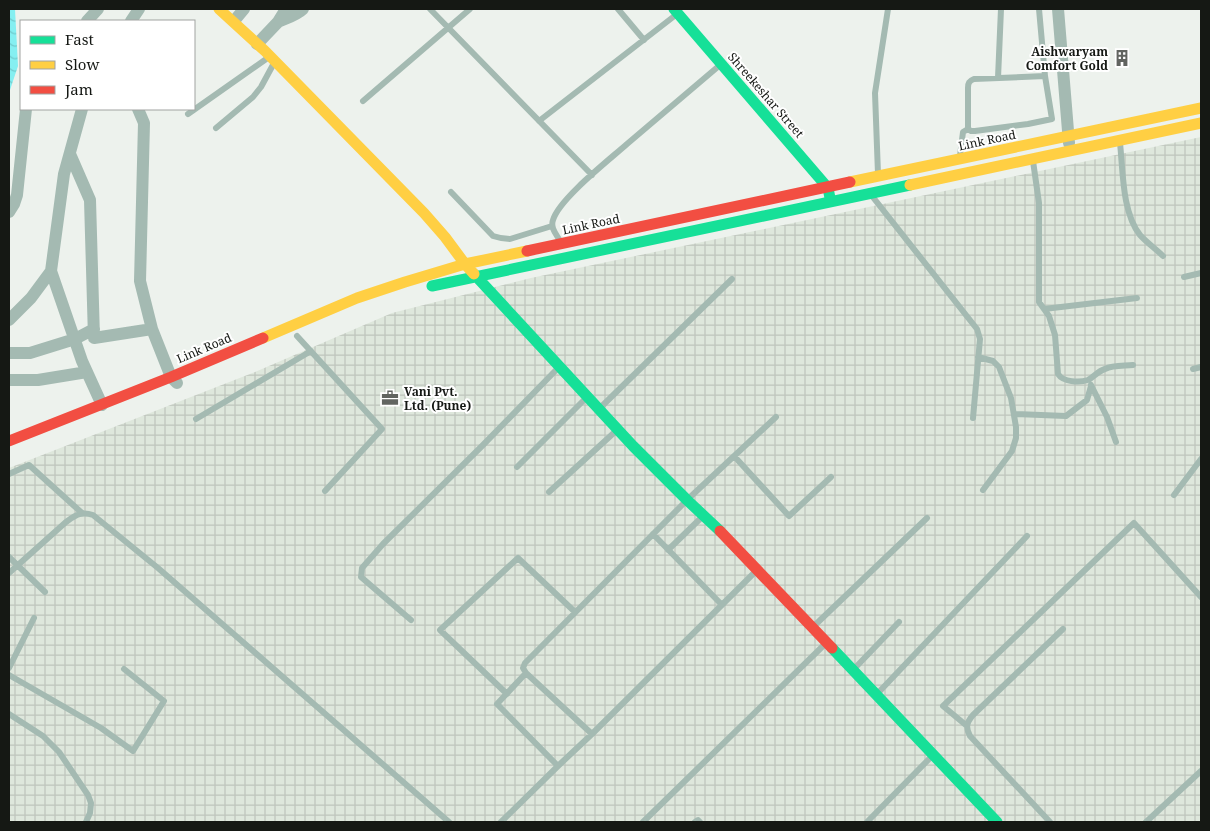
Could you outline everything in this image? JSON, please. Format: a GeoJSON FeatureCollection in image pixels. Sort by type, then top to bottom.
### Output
{"type":"FeatureCollection","features":[{"type":"Feature","properties":{"kind":"street"},"geometry":{"type":"LineString","coordinates":[[88,20],[98,9]]}},
{"type":"Feature","properties":{"kind":"street"},"geometry":{"type":"LineString","coordinates":[[132,20],[138,9]]}},
{"type":"Feature","properties":{"kind":"street"},"geometry":{"type":"LineString","coordinates":[[219,9],[234,21],[424,213],[465,264],[617,429],[758,570],[997,822]]}},
{"type":"Feature","properties":{"kind":"street"},"geometry":{"type":"LineString","coordinates":[[234,21],[244,9]]}},
{"type":"Feature","properties":{"kind":"street"},"geometry":{"type":"LineString","coordinates":[[257,44],[278,22],[286,9]]}},
{"type":"Feature","properties":{"kind":"street"},"geometry":{"type":"LineString","coordinates":[[278,22],[291,17],[303,9]]}},
{"type":"Feature","properties":{"kind":"street"},"geometry":{"type":"LineString","coordinates":[[1058,9],[1070,151]]}},
{"type":"Feature","properties":{"kind":"street","name":"Shreekeshar Street"},"geometry":{"type":"LineString","coordinates":[[676,11],[828,188],[831,201]]}},
{"type":"Feature","properties":{"kind":"street","name":"Link Road"},"geometry":{"type":"LineString","coordinates":[[9,452],[357,298],[465,264],[1201,108]]}},
{"type":"Feature","properties":{"kind":"street"},"geometry":{"type":"LineString","coordinates":[[9,212],[17,195],[26,110]]}},
{"type":"Feature","properties":{"kind":"street"},"geometry":{"type":"LineString","coordinates":[[82,110],[64,174],[51,270],[87,372],[102,404]]}},
{"type":"Feature","properties":{"kind":"street"},"geometry":{"type":"LineString","coordinates":[[138,110],[144,123],[140,281],[152,329],[174,380]]}},
{"type":"Feature","properties":{"kind":"street","name":"Link Road"},"geometry":{"type":"LineString","coordinates":[[9,441],[102,404],[297,336],[370,304],[412,290],[1201,123]]}},
{"type":"Feature","properties":{"kind":"street"},"geometry":{"type":"LineString","coordinates":[[70,154],[90,200],[94,338],[152,329]]}},
{"type":"Feature","properties":{"kind":"street"},"geometry":{"type":"LineString","coordinates":[[9,320],[31,298],[51,270]]}},
{"type":"Feature","properties":{"kind":"street"},"geometry":{"type":"LineString","coordinates":[[9,352],[30,353],[75,339],[94,329]]}},
{"type":"Feature","properties":{"kind":"street"},"geometry":{"type":"LineString","coordinates":[[9,380],[38,380],[87,372]]}},
{"type":"Feature","properties":{"kind":"lane"},"geometry":{"type":"LineString","coordinates":[[430,9],[592,175]]}},
{"type":"Feature","properties":{"kind":"lane"},"geometry":{"type":"LineString","coordinates":[[363,101],[470,9]]}},
{"type":"Feature","properties":{"kind":"lane"},"geometry":{"type":"LineString","coordinates":[[618,9],[644,40]]}},
{"type":"Feature","properties":{"kind":"lane"},"geometry":{"type":"LineString","coordinates":[[878,177],[875,93],[888,9]]}},
{"type":"Feature","properties":{"kind":"lane"},"geometry":{"type":"LineString","coordinates":[[998,78],[1001,9]]}},
{"type":"Feature","properties":{"kind":"lane"},"geometry":{"type":"LineString","coordinates":[[968,129],[975,131],[1052,119],[1045,76],[1039,9]]}},
{"type":"Feature","properties":{"kind":"lane"},"geometry":{"type":"LineString","coordinates":[[539,121],[644,40],[676,11]]}},
{"type":"Feature","properties":{"kind":"lane"},"geometry":{"type":"LineString","coordinates":[[195,109],[272,59]]}},
{"type":"Feature","properties":{"kind":"lane"},"geometry":{"type":"LineString","coordinates":[[216,128],[254,97],[261,87],[272,59]]}},
{"type":"Feature","properties":{"kind":"lane"},"geometry":{"type":"LineString","coordinates":[[562,244],[552,226],[552,221],[564,203],[592,175],[721,64]]}},
{"type":"Feature","properties":{"kind":"lane"},"geometry":{"type":"LineString","coordinates":[[968,129],[968,84],[970,81],[974,79],[1045,76]]}},
{"type":"Feature","properties":{"kind":"lane"},"geometry":{"type":"LineString","coordinates":[[188,114],[194,110]]}},
{"type":"Feature","properties":{"kind":"lane"},"geometry":{"type":"LineString","coordinates":[[960,160],[963,132],[968,129]]}},
{"type":"Feature","properties":{"kind":"lane"},"geometry":{"type":"LineString","coordinates":[[1120,140],[1126,204],[1132,222],[1140,234],[1163,256]]}},
{"type":"Feature","properties":{"kind":"lane"},"geometry":{"type":"LineString","coordinates":[[1030,145],[1039,204],[1039,302],[1049,316],[1055,335],[1058,374],[1060,378],[1073,382],[1089,379],[1103,369],[1110,367],[1133,365]]}},
{"type":"Feature","properties":{"kind":"lane"},"geometry":{"type":"LineString","coordinates":[[451,192],[493,236],[498,238],[510,239],[552,226]]}},
{"type":"Feature","properties":{"kind":"lane"},"geometry":{"type":"LineString","coordinates":[[870,193],[977,329],[980,339],[973,418]]}},
{"type":"Feature","properties":{"kind":"lane"},"geometry":{"type":"LineString","coordinates":[[1184,277],[1201,273]]}},
{"type":"Feature","properties":{"kind":"lane"},"geometry":{"type":"LineString","coordinates":[[599,409],[732,279]]}},
{"type":"Feature","properties":{"kind":"lane"},"geometry":{"type":"LineString","coordinates":[[1044,309],[1137,298]]}},
{"type":"Feature","properties":{"kind":"lane"},"geometry":{"type":"LineString","coordinates":[[297,336],[382,430],[325,491]]}},
{"type":"Feature","properties":{"kind":"lane"},"geometry":{"type":"LineString","coordinates":[[196,419],[311,351]]}},
{"type":"Feature","properties":{"kind":"lane"},"geometry":{"type":"LineString","coordinates":[[978,357],[993,361],[998,367],[1010,398],[1016,427],[1012,451],[983,490]]}},
{"type":"Feature","properties":{"kind":"lane"},"geometry":{"type":"LineString","coordinates":[[411,620],[361,577],[362,568],[382,544],[559,367]]}},
{"type":"Feature","properties":{"kind":"lane"},"geometry":{"type":"LineString","coordinates":[[1193,368],[1201,367]]}},
{"type":"Feature","properties":{"kind":"lane"},"geometry":{"type":"LineString","coordinates":[[1089,379],[1107,417],[1116,442]]}},
{"type":"Feature","properties":{"kind":"lane"},"geometry":{"type":"LineString","coordinates":[[1014,414],[1066,416],[1086,400],[1092,386]]}},
{"type":"Feature","properties":{"kind":"lane"},"geometry":{"type":"LineString","coordinates":[[517,467],[588,396]]}},
{"type":"Feature","properties":{"kind":"lane"},"geometry":{"type":"LineString","coordinates":[[592,734],[526,673],[523,668],[525,663],[652,534],[776,417]]}},
{"type":"Feature","properties":{"kind":"lane"},"geometry":{"type":"LineString","coordinates":[[549,492],[617,429]]}},
{"type":"Feature","properties":{"kind":"lane"},"geometry":{"type":"LineString","coordinates":[[734,456],[789,516],[831,477]]}},
{"type":"Feature","properties":{"kind":"lane"},"geometry":{"type":"LineString","coordinates":[[1174,495],[1201,459]]}},
{"type":"Feature","properties":{"kind":"lane"},"geometry":{"type":"LineString","coordinates":[[9,474],[29,466],[82,512],[93,515],[158,568],[449,822]]}},
{"type":"Feature","properties":{"kind":"lane"},"geometry":{"type":"LineString","coordinates":[[9,573],[66,522],[82,512]]}},
{"type":"Feature","properties":{"kind":"lane"},"geometry":{"type":"LineString","coordinates":[[668,550],[704,515]]}},
{"type":"Feature","properties":{"kind":"lane"},"geometry":{"type":"LineString","coordinates":[[812,627],[927,518]]}},
{"type":"Feature","properties":{"kind":"lane"},"geometry":{"type":"LineString","coordinates":[[967,726],[943,706],[1134,523],[1201,597]]}},
{"type":"Feature","properties":{"kind":"lane"},"geometry":{"type":"LineString","coordinates":[[652,534],[722,605]]}},
{"type":"Feature","properties":{"kind":"lane"},"geometry":{"type":"LineString","coordinates":[[877,694],[1027,536]]}},
{"type":"Feature","properties":{"kind":"lane"},"geometry":{"type":"LineString","coordinates":[[9,557],[46,592]]}},
{"type":"Feature","properties":{"kind":"lane"},"geometry":{"type":"LineString","coordinates":[[507,694],[440,630],[518,558],[575,612]]}},
{"type":"Feature","properties":{"kind":"lane"},"geometry":{"type":"LineString","coordinates":[[501,822],[758,570]]}},
{"type":"Feature","properties":{"kind":"lane"},"geometry":{"type":"LineString","coordinates":[[9,668],[34,618]]}},
{"type":"Feature","properties":{"kind":"lane"},"geometry":{"type":"LineString","coordinates":[[854,670],[898,622]]}},
{"type":"Feature","properties":{"kind":"lane"},"geometry":{"type":"LineString","coordinates":[[1050,822],[970,736],[967,726],[968,721],[1063,629]]}},
{"type":"Feature","properties":{"kind":"lane"},"geometry":{"type":"LineString","coordinates":[[643,822],[827,642]]}},
{"type":"Feature","properties":{"kind":"lane"},"geometry":{"type":"LineString","coordinates":[[9,674],[101,728],[133,751],[164,701],[124,669]]}},
{"type":"Feature","properties":{"kind":"lane"},"geometry":{"type":"LineString","coordinates":[[526,673],[497,704],[558,766]]}},
{"type":"Feature","properties":{"kind":"lane"},"geometry":{"type":"LineString","coordinates":[[9,714],[42,736],[60,752],[88,795],[91,803],[90,813],[86,822]]}},
{"type":"Feature","properties":{"kind":"lane"},"geometry":{"type":"LineString","coordinates":[[868,822],[933,754]]}},
{"type":"Feature","properties":{"kind":"lane"},"geometry":{"type":"LineString","coordinates":[[1146,822],[1201,772]]}},
{"type":"Feature","properties":{"kind":"lane"},"geometry":{"type":"LineString","coordinates":[[696,822],[698,820],[700,822]]}},
{"type":"Feature","properties":{"kind":"shaded area"},"geometry":{"type":"Polygon","coordinates":[[[1201,137],[1201,822],[9,822],[9,468],[255,372],[392,313],[531,278],[1201,137]]]}},
{"type":"Feature","properties":{"kind":"water"},"geometry":{"type":"Polygon","coordinates":[[[9,9],[15,9],[18,66],[9,93],[9,9]]]}},
{"type":"Feature","properties":{"kind":"traffic: fast"},"geometry":{"type":"LineString","coordinates":[[674,9],[828,188],[830,198]]}},
{"type":"Feature","properties":{"kind":"traffic: fast"},"geometry":{"type":"LineString","coordinates":[[432,286],[910,185]]}},
{"type":"Feature","properties":{"kind":"traffic: fast"},"geometry":{"type":"LineString","coordinates":[[474,274],[633,446],[720,531]]}},
{"type":"Feature","properties":{"kind":"traffic: fast"},"geometry":{"type":"LineString","coordinates":[[832,648],[997,822]]}},
{"type":"Feature","properties":{"kind":"traffic: slow"},"geometry":{"type":"LineString","coordinates":[[219,9],[265,51],[424,213],[474,274]]}},
{"type":"Feature","properties":{"kind":"traffic: slow"},"geometry":{"type":"LineString","coordinates":[[850,182],[1201,108]]}},
{"type":"Feature","properties":{"kind":"traffic: slow"},"geometry":{"type":"LineString","coordinates":[[910,185],[1201,123]]}},
{"type":"Feature","properties":{"kind":"traffic: slow"},"geometry":{"type":"LineString","coordinates":[[263,338],[357,298],[405,282],[465,264],[527,251]]}},
{"type":"Feature","properties":{"kind":"traffic: jam"},"geometry":{"type":"LineString","coordinates":[[527,251],[850,182]]}},
{"type":"Feature","properties":{"kind":"traffic: jam"},"geometry":{"type":"LineString","coordinates":[[9,441],[171,377],[263,338]]}},
{"type":"Feature","properties":{"kind":"traffic: jam"},"geometry":{"type":"LineString","coordinates":[[720,531],[832,648]]}},
{"type":"Feature","properties":{"kind":"place","name":"Aishwaryam Comfort Gold"},"geometry":{"type":"Point","coordinates":[1122,58]}},
{"type":"Feature","properties":{"kind":"place","name":"Vani Pvt. Ltd. (Pune)"},"geometry":{"type":"Point","coordinates":[390,398]}}]}
